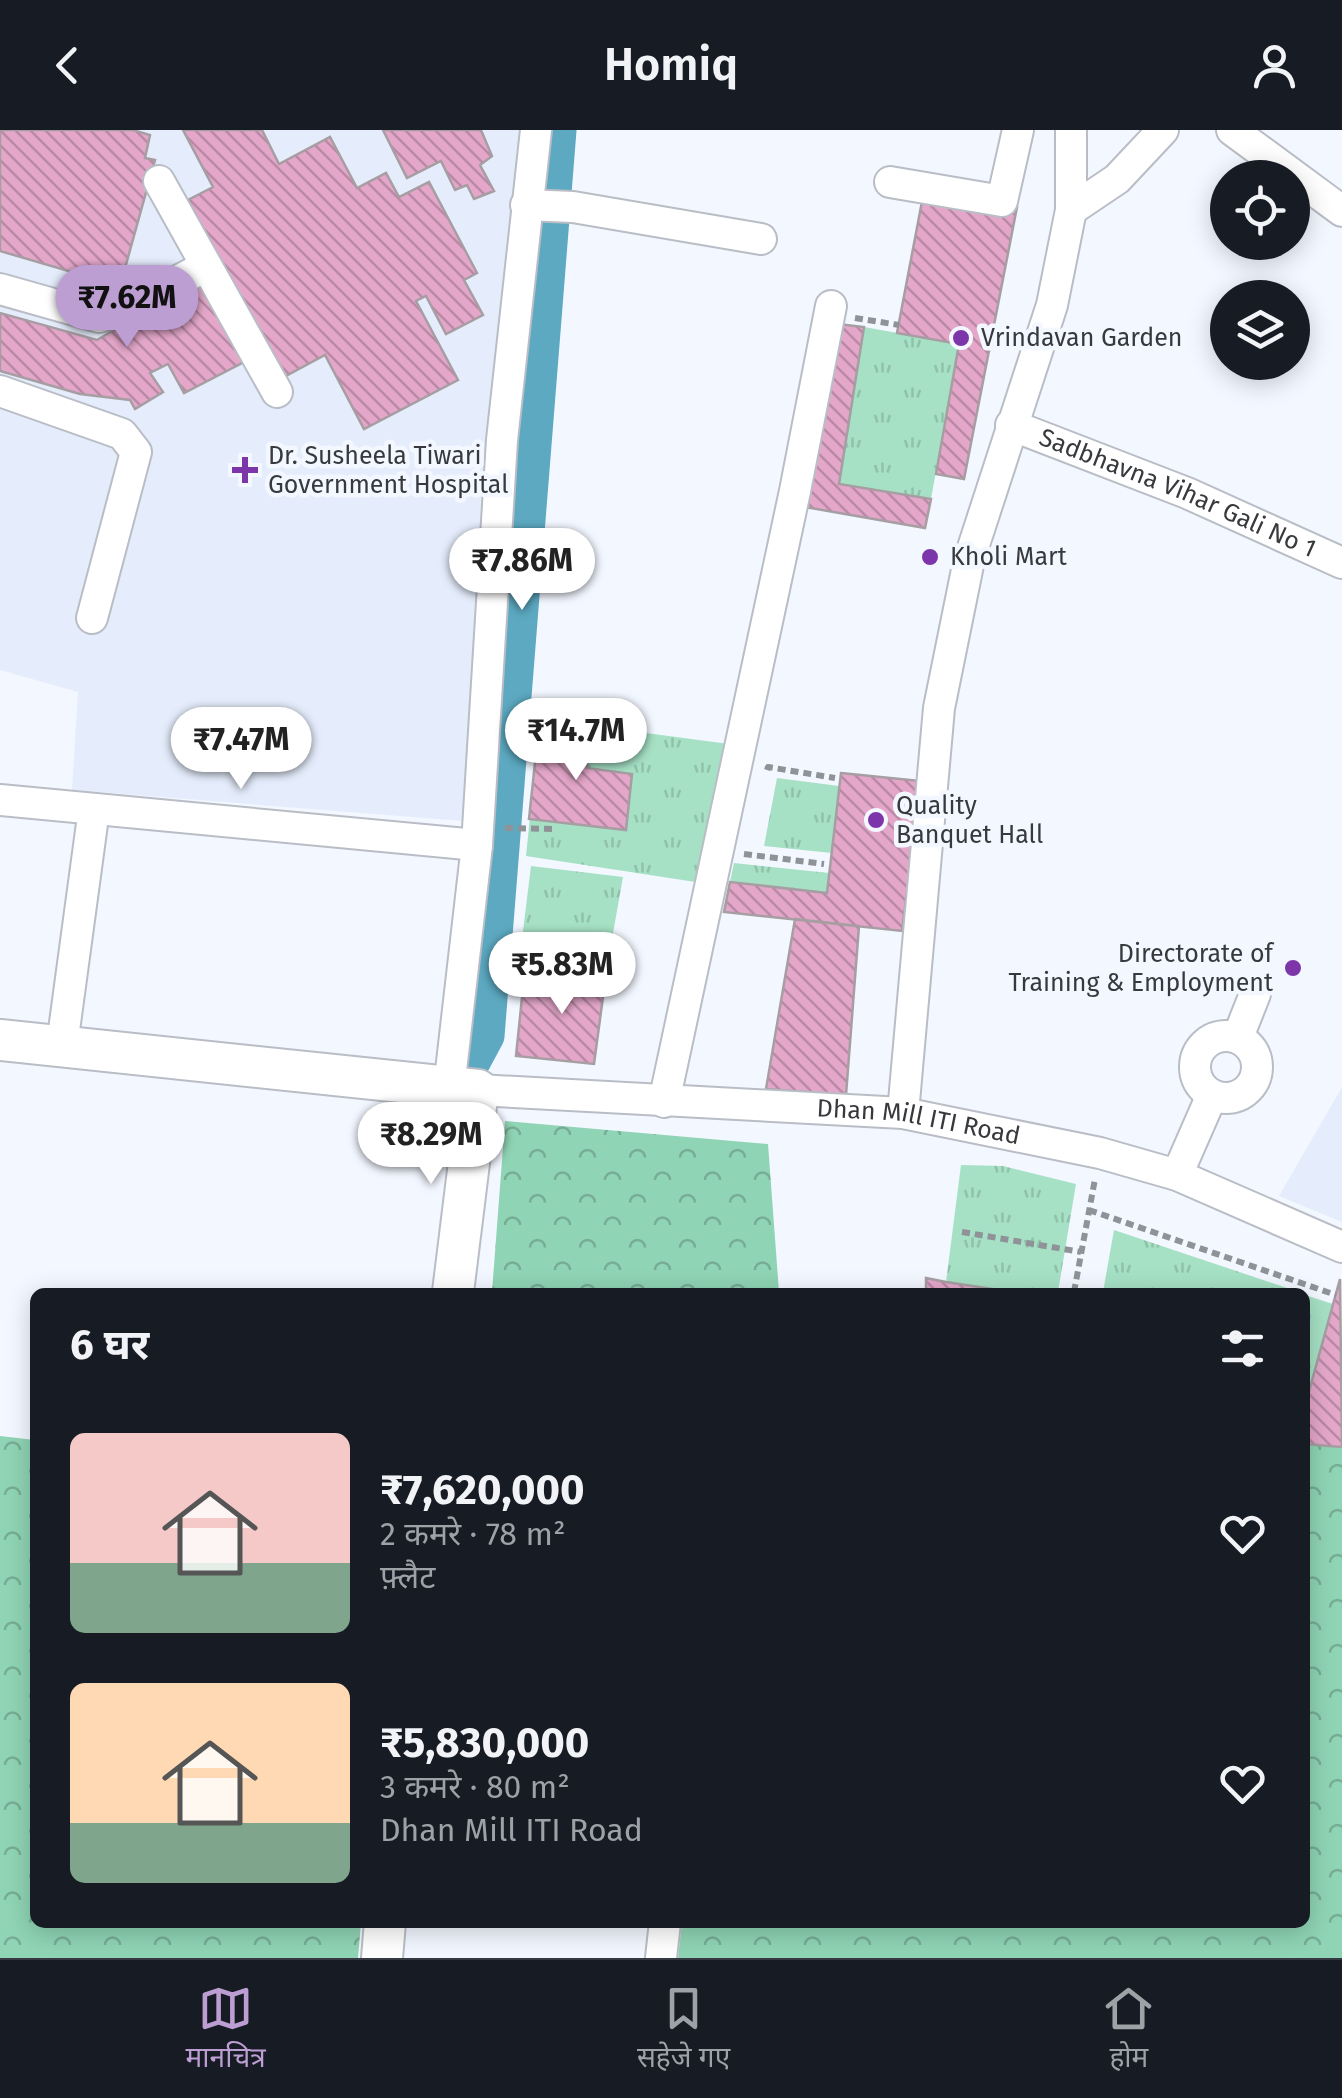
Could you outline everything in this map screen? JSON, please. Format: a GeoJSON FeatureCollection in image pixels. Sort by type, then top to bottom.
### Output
{"type":"FeatureCollection","features":[{"type":"Feature","properties":{"kind":"main road"},"geometry":{"type":"LineString","coordinates":[[0,1040],[463,1089],[453,1288]]}},
{"type":"Feature","properties":{"kind":"main road"},"geometry":{"type":"LineString","coordinates":[[382,1958],[385,1928]]}},
{"type":"Feature","properties":{"kind":"street"},"geometry":{"type":"LineString","coordinates":[[463,1089],[502,440],[547,206],[536,130]]}},
{"type":"Feature","properties":{"kind":"street"},"geometry":{"type":"LineString","coordinates":[[890,182],[1002,201],[1018,130]]}},
{"type":"Feature","properties":{"kind":"street"},"geometry":{"type":"LineString","coordinates":[[902,1113],[939,708],[968,560],[1052,304],[1071,210],[1071,130]]}},
{"type":"Feature","properties":{"kind":"street"},"geometry":{"type":"LineString","coordinates":[[1071,210],[1118,179],[1163,130]]}},
{"type":"Feature","properties":{"kind":"street"},"geometry":{"type":"LineString","coordinates":[[1232,130],[1342,212]]}},
{"type":"Feature","properties":{"kind":"street"},"geometry":{"type":"LineString","coordinates":[[160,181],[277,392]]}},
{"type":"Feature","properties":{"kind":"street"},"geometry":{"type":"LineString","coordinates":[[547,206],[761,239]]}},
{"type":"Feature","properties":{"kind":"street"},"geometry":{"type":"LineString","coordinates":[[0,289],[99,316],[123,310],[206,266]]}},
{"type":"Feature","properties":{"kind":"street"},"geometry":{"type":"LineString","coordinates":[[664,1102],[830,310]]}},
{"type":"Feature","properties":{"kind":"street"},"geometry":{"type":"LineString","coordinates":[[0,391],[122,434],[136,452],[92,618]]}},
{"type":"Feature","properties":{"kind":"street","name":"Sadbhavna Vihar Gali No 1"},"geometry":{"type":"LineString","coordinates":[[1011,425],[1187,494],[1342,563]]}},
{"type":"Feature","properties":{"kind":"street"},"geometry":{"type":"LineString","coordinates":[[0,800],[477,845]]}},
{"type":"Feature","properties":{"kind":"street"},"geometry":{"type":"LineString","coordinates":[[62,1044],[94,809]]}},
{"type":"Feature","properties":{"kind":"street"},"geometry":{"type":"LineString","coordinates":[[1238,1038],[1255,994]]}},
{"type":"Feature","properties":{"kind":"street"},"geometry":{"type":"LineString","coordinates":[[1217,1036],[1238,1038],[1257,1060],[1255,1079],[1242,1094],[1212,1095],[1195,1070],[1200,1049],[1217,1036]]}},
{"type":"Feature","properties":{"kind":"street","name":"Dhan Mill ITI Road"},"geometry":{"type":"LineString","coordinates":[[463,1089],[902,1113],[1100,1153],[1177,1175],[1342,1247]]}},
{"type":"Feature","properties":{"kind":"street"},"geometry":{"type":"LineString","coordinates":[[1177,1175],[1212,1095]]}},
{"type":"Feature","properties":{"kind":"street"},"geometry":{"type":"LineString","coordinates":[[660,1958],[664,1928]]}},
{"type":"Feature","properties":{"kind":"path"},"geometry":{"type":"LineString","coordinates":[[830,310],[899,325]]}},
{"type":"Feature","properties":{"kind":"path"},"geometry":{"type":"LineString","coordinates":[[764,784],[768,766],[835,778]]}},
{"type":"Feature","properties":{"kind":"path"},"geometry":{"type":"LineString","coordinates":[[528,828],[552,829]]}},
{"type":"Feature","properties":{"kind":"path"},"geometry":{"type":"LineString","coordinates":[[752,855],[755,837]]}},
{"type":"Feature","properties":{"kind":"path"},"geometry":{"type":"LineString","coordinates":[[718,851],[824,864]]}},
{"type":"Feature","properties":{"kind":"path"},"geometry":{"type":"LineString","coordinates":[[481,964],[570,970]]}},
{"type":"Feature","properties":{"kind":"path"},"geometry":{"type":"LineString","coordinates":[[1075,1288],[1100,1153]]}},
{"type":"Feature","properties":{"kind":"path"},"geometry":{"type":"LineString","coordinates":[[1088,1210],[1336,1294]]}},
{"type":"Feature","properties":{"kind":"path"},"geometry":{"type":"LineString","coordinates":[[962,1232],[1081,1252]]}},
{"type":"Feature","properties":{"kind":"shaded area","name":"Dr. Susheela Tiwari Government Hospital"},"geometry":{"type":"Polygon","coordinates":[[[0,130],[523,130],[507,270],[463,821],[72,790],[78,692],[0,670],[0,130]]]}},
{"type":"Feature","properties":{"kind":"shaded area"},"geometry":{"type":"Polygon","coordinates":[[[1342,1087],[1342,1222],[1279,1196],[1342,1087]]]}},
{"type":"Feature","properties":{"kind":"green space"},"geometry":{"type":"Polygon","coordinates":[[[864,327],[959,344],[931,499],[839,484],[864,327]]]}},
{"type":"Feature","properties":{"kind":"green space"},"geometry":{"type":"Polygon","coordinates":[[[540,719],[729,744],[702,883],[526,856],[540,719]]]}},
{"type":"Feature","properties":{"kind":"green space"},"geometry":{"type":"Polygon","coordinates":[[[777,778],[839,786],[832,853],[764,846],[777,778]]]}},
{"type":"Feature","properties":{"kind":"green space"},"geometry":{"type":"Polygon","coordinates":[[[734,863],[829,873],[827,893],[730,882],[734,863]]]}},
{"type":"Feature","properties":{"kind":"green space"},"geometry":{"type":"Polygon","coordinates":[[[531,866],[623,877],[607,967],[520,955],[531,866]]]}},
{"type":"Feature","properties":{"kind":"green space"},"geometry":{"type":"Polygon","coordinates":[[[505,1121],[768,1144],[779,1288],[492,1288],[505,1121]]]}},
{"type":"Feature","properties":{"kind":"green space"},"geometry":{"type":"Polygon","coordinates":[[[961,1165],[1003,1166],[1076,1184],[1059,1288],[986,1288],[946,1282],[961,1165]]]}},
{"type":"Feature","properties":{"kind":"green space"},"geometry":{"type":"Polygon","coordinates":[[[1114,1230],[1287,1288],[1104,1288],[1114,1230]]]}},
{"type":"Feature","properties":{"kind":"green space"},"geometry":{"type":"Polygon","coordinates":[[[1310,1297],[1333,1304],[1310,1388],[1310,1297]]]}},
{"type":"Feature","properties":{"kind":"green space"},"geometry":{"type":"Polygon","coordinates":[[[0,1436],[30,1439],[30,1928],[361,1928],[358,1958],[0,1958],[0,1436]]]}},
{"type":"Feature","properties":{"kind":"green space"},"geometry":{"type":"Polygon","coordinates":[[[1310,1444],[1342,1447],[1342,1958],[678,1958],[681,1928],[1310,1928],[1310,1444]]]}},
{"type":"Feature","properties":{"kind":"building"},"geometry":{"type":"Polygon","coordinates":[[[0,130],[133,130],[150,135],[145,158],[155,160],[122,279],[116,277],[113,284],[0,251],[0,130]]]}},
{"type":"Feature","properties":{"kind":"building"},"geometry":{"type":"Polygon","coordinates":[[[183,130],[262,130],[279,164],[330,137],[357,188],[386,173],[399,197],[429,182],[477,273],[464,280],[483,315],[446,334],[426,296],[416,301],[458,380],[364,429],[325,355],[282,378],[188,200],[213,187],[183,130]]]}},
{"type":"Feature","properties":{"kind":"building"},"geometry":{"type":"Polygon","coordinates":[[[383,130],[481,130],[492,156],[480,165],[494,191],[474,199],[467,185],[455,190],[441,161],[407,178],[383,130]]]}},
{"type":"Feature","properties":{"kind":"building","name":"Vrindavan Garden"},"geometry":{"type":"Polygon","coordinates":[[[924,191],[1017,207],[964,479],[936,474],[959,344],[897,333],[924,191]]]}},
{"type":"Feature","properties":{"kind":"building"},"geometry":{"type":"Polygon","coordinates":[[[202,278],[246,361],[184,393],[168,364],[150,373],[163,392],[135,409],[130,400],[80,394],[0,371],[0,313],[97,340],[202,278]]]}},
{"type":"Feature","properties":{"kind":"building"},"geometry":{"type":"Polygon","coordinates":[[[838,324],[864,327],[839,484],[931,499],[925,528],[805,507],[838,324]]]}},
{"type":"Feature","properties":{"kind":"building"},"geometry":{"type":"Polygon","coordinates":[[[539,725],[591,731],[587,768],[632,774],[626,830],[529,819],[539,725]]]}},
{"type":"Feature","properties":{"kind":"building","name":"Quality Banquet Hall"},"geometry":{"type":"Polygon","coordinates":[[[841,773],[921,781],[902,931],[724,912],[730,882],[827,893],[841,773]]]}},
{"type":"Feature","properties":{"kind":"building"},"geometry":{"type":"Polygon","coordinates":[[[795,919],[859,926],[846,1095],[766,1089],[795,919]]]}},
{"type":"Feature","properties":{"kind":"building"},"geometry":{"type":"Polygon","coordinates":[[[578,963],[607,967],[594,1064],[516,1056],[524,978],[575,981],[578,963]]]}},
{"type":"Feature","properties":{"kind":"building"},"geometry":{"type":"Polygon","coordinates":[[[926,1278],[986,1288],[926,1288],[926,1278]]]}},
{"type":"Feature","properties":{"kind":"building"},"geometry":{"type":"Polygon","coordinates":[[[1340,1279],[1342,1447],[1310,1444],[1310,1388],[1340,1279]]]}},
{"type":"Feature","properties":{"kind":"waterway"},"geometry":{"type":"LineString","coordinates":[[473,1062],[487,1036],[559,130]]}},
{"type":"Feature","properties":{"kind":"place","name":"Vrindavan Garden"},"geometry":{"type":"Point","coordinates":[961,338]}},
{"type":"Feature","properties":{"kind":"place","name":"Dr. Susheela Tiwari Government Hospital"},"geometry":{"type":"Point","coordinates":[245,470]}},
{"type":"Feature","properties":{"kind":"place","name":"Kholi Mart"},"geometry":{"type":"Point","coordinates":[930,557]}},
{"type":"Feature","properties":{"kind":"place","name":"Quality Banquet Hall"},"geometry":{"type":"Point","coordinates":[876,820]}},
{"type":"Feature","properties":{"kind":"place","name":"Directorate of Training & Employment"},"geometry":{"type":"Point","coordinates":[1293,968]}}]}
